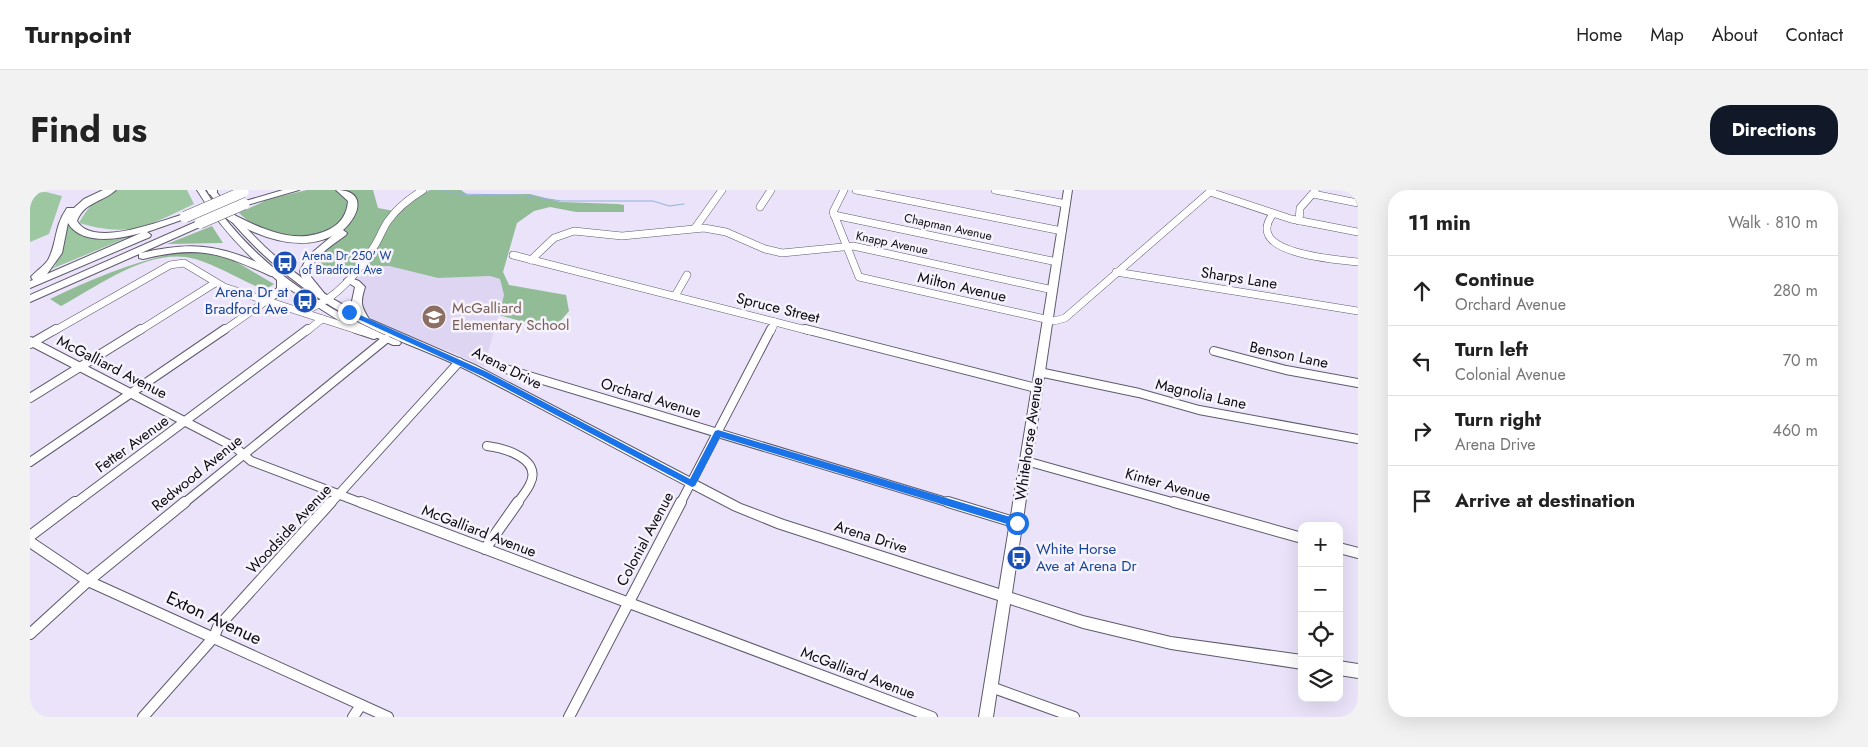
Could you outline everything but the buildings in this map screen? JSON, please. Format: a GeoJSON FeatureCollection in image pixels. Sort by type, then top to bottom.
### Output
{"type":"FeatureCollection","features":[{"type":"Feature","properties":{"kind":"highway"},"geometry":{"type":"LineString","coordinates":[[30,280],[48,268],[55,260],[68,213],[82,200],[102,190]]}},
{"type":"Feature","properties":{"kind":"highway"},"geometry":{"type":"LineString","coordinates":[[111,190],[94,198],[78,210],[72,221],[76,228],[93,234],[119,234],[185,217]]}},
{"type":"Feature","properties":{"kind":"highway"},"geometry":{"type":"LineString","coordinates":[[30,299],[275,190]]}},
{"type":"Feature","properties":{"kind":"highway"},"geometry":{"type":"LineString","coordinates":[[245,203],[294,190]]}},
{"type":"Feature","properties":{"kind":"highway"},"geometry":{"type":"LineString","coordinates":[[230,217],[272,237],[290,240],[312,239],[338,229],[349,217],[353,206],[352,197],[341,190]]}},
{"type":"Feature","properties":{"kind":"highway"},"geometry":{"type":"LineString","coordinates":[[318,293],[306,277],[306,268],[312,259],[356,219],[362,203],[358,190]]}},
{"type":"Feature","properties":{"kind":"highway"},"geometry":{"type":"LineString","coordinates":[[30,285],[245,191]]}},
{"type":"Feature","properties":{"kind":"highway"},"geometry":{"type":"LineString","coordinates":[[104,267],[155,253],[200,248],[229,253],[279,276]]}},
{"type":"Feature","properties":{"kind":"main road","name":"Arena Drive"},"geometry":{"type":"LineString","coordinates":[[200,190],[212,212],[257,260],[279,276],[382,338],[459,362]]}},
{"type":"Feature","properties":{"kind":"main road","name":"Whitehorse Avenue"},"geometry":{"type":"LineString","coordinates":[[986,717],[1068,190]]}},
{"type":"Feature","properties":{"kind":"main road","name":"Arena Drive"},"geometry":{"type":"LineString","coordinates":[[212,191],[230,217],[263,252],[284,270],[318,293],[324,302],[372,325],[459,362],[692,484],[760,517],[1083,622],[1219,652],[1298,662]]}},
{"type":"Feature","properties":{"kind":"main road"},"geometry":{"type":"LineString","coordinates":[[266,301],[281,289],[279,276]]}},
{"type":"Feature","properties":{"kind":"main road"},"geometry":{"type":"LineString","coordinates":[[348,280],[358,285],[356,308],[372,325]]}},
{"type":"Feature","properties":{"kind":"main road"},"geometry":{"type":"LineString","coordinates":[[1343,669],[1358,671]]}},
{"type":"Feature","properties":{"kind":"street"},"geometry":{"type":"LineString","coordinates":[[296,311],[311,309],[324,302],[348,280],[370,254],[389,221],[405,204],[423,190]]}},
{"type":"Feature","properties":{"kind":"street"},"geometry":{"type":"LineString","coordinates":[[695,228],[722,190]]}},
{"type":"Feature","properties":{"kind":"street"},"geometry":{"type":"LineString","coordinates":[[760,207],[771,190]]}},
{"type":"Feature","properties":{"kind":"street"},"geometry":{"type":"LineString","coordinates":[[844,190],[834,215],[857,275],[870,280]]}},
{"type":"Feature","properties":{"kind":"street"},"geometry":{"type":"LineString","coordinates":[[856,190],[1062,231]]}},
{"type":"Feature","properties":{"kind":"street"},"geometry":{"type":"LineString","coordinates":[[995,190],[1066,204]]}},
{"type":"Feature","properties":{"kind":"street"},"geometry":{"type":"LineString","coordinates":[[1048,321],[1065,318],[1211,191],[1272,214],[1358,232]]}},
{"type":"Feature","properties":{"kind":"street"},"geometry":{"type":"LineString","coordinates":[[1299,221],[1298,210],[1314,192],[1358,203]]}},
{"type":"Feature","properties":{"kind":"street"},"geometry":{"type":"LineString","coordinates":[[1272,214],[1266,229],[1267,234],[1280,245],[1300,254],[1358,262]]}},
{"type":"Feature","properties":{"kind":"street","name":"Chapman Avenue"},"geometry":{"type":"LineString","coordinates":[[834,215],[1057,262]]}},
{"type":"Feature","properties":{"kind":"street","name":"Knapp Avenue"},"geometry":{"type":"LineString","coordinates":[[531,260],[553,238],[570,231],[628,236],[695,228],[728,233],[778,253],[801,253],[824,246],[845,245],[1053,290]]}},
{"type":"Feature","properties":{"kind":"street","name":"Spruce Street"},"geometry":{"type":"LineString","coordinates":[[513,255],[1036,388]]}},
{"type":"Feature","properties":{"kind":"street"},"geometry":{"type":"LineString","coordinates":[[31,343],[170,265],[181,263],[215,283],[382,338]]}},
{"type":"Feature","properties":{"kind":"street","name":"Sharps Lane"},"geometry":{"type":"LineString","coordinates":[[1116,272],[1358,311]]}},
{"type":"Feature","properties":{"kind":"street"},"geometry":{"type":"LineString","coordinates":[[674,296],[687,275]]}},
{"type":"Feature","properties":{"kind":"street","name":"Milton Avenue"},"geometry":{"type":"LineString","coordinates":[[870,280],[1048,321]]}},
{"type":"Feature","properties":{"kind":"street"},"geometry":{"type":"LineString","coordinates":[[30,398],[215,283]]}},
{"type":"Feature","properties":{"kind":"street"},"geometry":{"type":"LineString","coordinates":[[30,462],[266,301]]}},
{"type":"Feature","properties":{"kind":"street","name":"Fetter Avenue"},"geometry":{"type":"LineString","coordinates":[[30,536],[186,422],[322,319]]}},
{"type":"Feature","properties":{"kind":"street","name":"Colonial Avenue"},"geometry":{"type":"LineString","coordinates":[[569,717],[776,322]]}},
{"type":"Feature","properties":{"kind":"street","name":"Redwood Avenue"},"geometry":{"type":"LineString","coordinates":[[30,634],[88,581],[382,338]]}},
{"type":"Feature","properties":{"kind":"street","name":"McGalliard Avenue"},"geometry":{"type":"LineString","coordinates":[[31,343],[186,422],[251,461],[932,717]]}},
{"type":"Feature","properties":{"kind":"street","name":"Benson Lane"},"geometry":{"type":"LineString","coordinates":[[1214,351],[1286,370],[1358,383]]}},
{"type":"Feature","properties":{"kind":"street","name":"Woodside Avenue"},"geometry":{"type":"LineString","coordinates":[[143,717],[214,637],[218,628],[459,362]]}},
{"type":"Feature","properties":{"kind":"street","name":"Orchard Avenue"},"geometry":{"type":"LineString","coordinates":[[506,369],[534,380],[1017,523]]}},
{"type":"Feature","properties":{"kind":"street","name":"Magnolia Lane"},"geometry":{"type":"LineString","coordinates":[[1039,372],[1139,393],[1199,410],[1358,439]]}},
{"type":"Feature","properties":{"kind":"street"},"geometry":{"type":"LineString","coordinates":[[485,549],[531,483],[534,474],[531,465],[513,453],[498,446],[487,446]]}},
{"type":"Feature","properties":{"kind":"street","name":"Kinter Avenue"},"geometry":{"type":"LineString","coordinates":[[1026,461],[1298,537]]}},
{"type":"Feature","properties":{"kind":"street","name":"Exton Avenue"},"geometry":{"type":"LineString","coordinates":[[30,542],[88,581],[388,717]]}},
{"type":"Feature","properties":{"kind":"street"},"geometry":{"type":"LineString","coordinates":[[1343,549],[1358,553]]}},
{"type":"Feature","properties":{"kind":"street"},"geometry":{"type":"LineString","coordinates":[[991,688],[1074,717]]}},
{"type":"Feature","properties":{"kind":"street"},"geometry":{"type":"LineString","coordinates":[[353,717],[362,705]]}},
{"type":"Feature","properties":{"kind":"shaded area","name":"McGalliard Elementary School"},"geometry":{"type":"Polygon","coordinates":[[[389,266],[438,278],[490,276],[500,279],[504,295],[484,367],[454,353],[401,334],[378,323],[363,312],[354,279],[362,267],[389,266]]]}},
{"type":"Feature","properties":{"kind":"green space"},"geometry":{"type":"Polygon","coordinates":[[[118,190],[187,190],[194,204],[151,224],[126,229],[112,229],[79,223],[86,211],[95,202],[105,195],[118,190]]]}},
{"type":"Feature","properties":{"kind":"green space"},"geometry":{"type":"Polygon","coordinates":[[[307,190],[373,190],[378,208],[394,211],[430,190],[461,190],[468,195],[530,194],[561,202],[618,204],[624,205],[624,212],[576,212],[550,207],[534,211],[517,223],[503,272],[509,285],[566,295],[569,311],[557,325],[541,327],[499,315],[504,295],[500,279],[490,276],[438,278],[389,266],[353,267],[328,273],[318,268],[329,229],[303,238],[282,237],[266,232],[252,224],[239,213],[269,199],[307,190]]]}},
{"type":"Feature","properties":{"kind":"green space"},"geometry":{"type":"Polygon","coordinates":[[[46,192],[62,196],[49,234],[30,242],[30,193],[46,192]]]}},
{"type":"Feature","properties":{"kind":"green space"},"geometry":{"type":"Polygon","coordinates":[[[68,226],[77,231],[97,236],[117,235],[148,229],[49,270],[55,266],[68,226]]]}},
{"type":"Feature","properties":{"kind":"green space"},"geometry":{"type":"Polygon","coordinates":[[[212,226],[223,243],[167,244],[212,226]]]}},
{"type":"Feature","properties":{"kind":"green space"},"geometry":{"type":"Polygon","coordinates":[[[185,251],[223,254],[274,284],[265,290],[204,262],[178,256],[161,258],[125,270],[61,306],[50,299],[116,270],[150,259],[185,251]]]}},
{"type":"Feature","properties":{"kind":"waterway"},"geometry":{"type":"LineString","coordinates":[[442,190],[456,194],[520,195],[562,201],[653,201],[669,206],[684,204]]}},
{"type":"Feature","properties":{"kind":"place","name":"Arena Dr 250' W of Bradford Ave"},"geometry":{"type":"Point","coordinates":[285,263]}},
{"type":"Feature","properties":{"kind":"place","name":"Arena Dr at Bradford Ave"},"geometry":{"type":"Point","coordinates":[305,301]}},
{"type":"Feature","properties":{"kind":"place","name":"McGalliard Elementary School"},"geometry":{"type":"Point","coordinates":[434,317]}},
{"type":"Feature","properties":{"kind":"place","name":"White Horse Ave at Arena Dr"},"geometry":{"type":"Point","coordinates":[1019,558]}},
{"type":"Feature","properties":{"kind":"route"},"geometry":{"type":"LineString","coordinates":[[349,312],[364,321],[484,374],[692,484],[718,433],[1017,523]]}}]}
